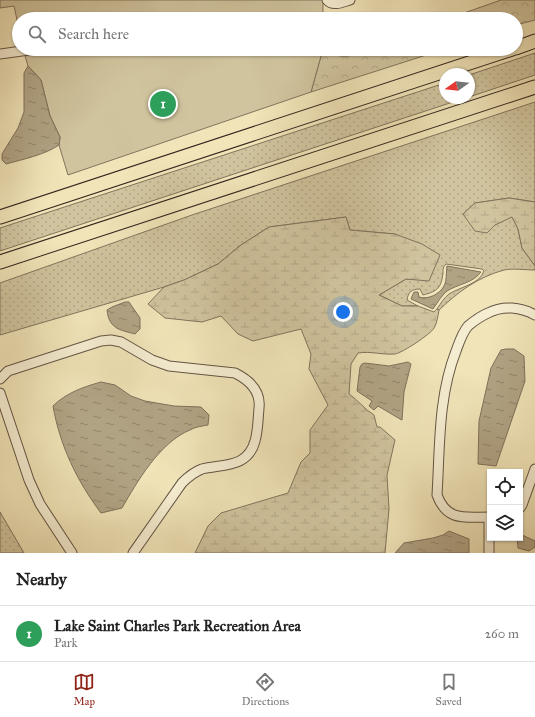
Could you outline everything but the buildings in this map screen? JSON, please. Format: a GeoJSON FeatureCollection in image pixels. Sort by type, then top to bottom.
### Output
{"type":"FeatureCollection","features":[{"type":"Feature","properties":{"kind":"highway"},"geometry":{"type":"LineString","coordinates":[[523,46],[535,42]]}},
{"type":"Feature","properties":{"kind":"highway"},"geometry":{"type":"LineString","coordinates":[[0,217],[491,56]]}},
{"type":"Feature","properties":{"kind":"highway"},"geometry":{"type":"LineString","coordinates":[[0,262],[535,87]]}},
{"type":"Feature","properties":{"kind":"street"},"geometry":{"type":"LineString","coordinates":[[327,0],[329,3],[338,4],[350,0]]}},
{"type":"Feature","properties":{"kind":"street"},"geometry":{"type":"LineString","coordinates":[[0,54],[12,52]]}},
{"type":"Feature","properties":{"kind":"street"},"geometry":{"type":"LineString","coordinates":[[487,517],[455,516],[447,513],[441,505],[437,495],[442,406],[445,386],[451,363],[467,327],[480,317],[492,311],[504,308],[518,309],[535,315]]}},
{"type":"Feature","properties":{"kind":"street"},"geometry":{"type":"LineString","coordinates":[[0,379],[8,371],[101,341],[111,340],[121,342],[152,360],[170,366],[234,374],[244,377],[254,387],[260,402],[255,441],[248,455],[242,460],[232,464],[202,469],[190,475],[182,483],[134,553]]}},
{"type":"Feature","properties":{"kind":"street"},"geometry":{"type":"LineString","coordinates":[[0,393],[29,480],[40,504],[72,553]]}},
{"type":"Feature","properties":{"kind":"street"},"geometry":{"type":"LineString","coordinates":[[522,505],[535,470]]}},
{"type":"Feature","properties":{"kind":"street"},"geometry":{"type":"LineString","coordinates":[[489,541],[489,553]]}},
{"type":"Feature","properties":{"kind":"green space"},"geometry":{"type":"Polygon","coordinates":[[[0,0],[323,0],[323,12],[15,12],[14,6],[0,8],[0,0]]]}},
{"type":"Feature","properties":{"kind":"green space"},"geometry":{"type":"Polygon","coordinates":[[[501,0],[535,0],[535,20],[523,23],[523,12],[467,12],[501,0]]]}},
{"type":"Feature","properties":{"kind":"green space"},"geometry":{"type":"Polygon","coordinates":[[[535,53],[535,75],[475,95],[475,73],[535,53]]]}},
{"type":"Feature","properties":{"kind":"green space"},"geometry":{"type":"Polygon","coordinates":[[[25,56],[321,56],[311,92],[68,175],[59,145],[60,137],[50,116],[41,80],[28,66],[25,56]]]}},
{"type":"Feature","properties":{"kind":"green space"},"geometry":{"type":"Polygon","coordinates":[[[321,56],[423,56],[311,92],[321,56]]]}},
{"type":"Feature","properties":{"kind":"green space"},"geometry":{"type":"Polygon","coordinates":[[[439,85],[439,104],[447,104],[0,251],[0,228],[439,85]]]}},
{"type":"Feature","properties":{"kind":"green space"},"geometry":{"type":"Polygon","coordinates":[[[535,102],[535,202],[509,198],[475,203],[463,214],[495,225],[512,216],[518,229],[522,248],[535,266],[535,270],[508,269],[495,273],[477,281],[461,291],[439,310],[437,309],[449,294],[474,282],[482,275],[484,271],[482,269],[446,264],[443,268],[441,282],[438,288],[423,295],[420,289],[413,290],[409,293],[407,300],[418,306],[402,306],[379,295],[406,279],[429,280],[395,234],[350,230],[346,217],[269,227],[241,245],[218,264],[184,280],[0,335],[0,283],[192,215],[535,102]]]}},
{"type":"Feature","properties":{"kind":"green space"},"geometry":{"type":"Polygon","coordinates":[[[509,198],[535,202],[535,266],[522,248],[518,229],[512,217],[495,225],[487,233],[475,231],[463,214],[475,203],[509,198]]]}},
{"type":"Feature","properties":{"kind":"green space"},"geometry":{"type":"Polygon","coordinates":[[[346,217],[350,230],[395,234],[422,244],[440,255],[429,281],[406,279],[379,295],[402,306],[418,306],[434,312],[437,309],[439,310],[436,324],[432,331],[399,353],[358,353],[351,364],[349,394],[374,415],[377,427],[380,427],[395,440],[387,475],[389,509],[385,553],[195,553],[208,526],[221,513],[288,493],[301,462],[310,453],[310,430],[328,405],[309,369],[311,354],[301,329],[253,341],[238,334],[221,316],[202,322],[165,318],[148,304],[164,287],[184,280],[218,264],[241,245],[269,227],[346,217]]]}},
{"type":"Feature","properties":{"kind":"green space"},"geometry":{"type":"Polygon","coordinates":[[[0,512],[24,553],[0,553],[0,512]]]}},
{"type":"Feature","properties":{"kind":"water"},"geometry":{"type":"Polygon","coordinates":[[[28,66],[41,80],[50,116],[60,137],[59,145],[40,154],[6,164],[2,160],[2,154],[18,128],[24,112],[24,73],[28,66]]]}},
{"type":"Feature","properties":{"kind":"water"},"geometry":{"type":"Polygon","coordinates":[[[447,266],[481,272],[474,279],[447,291],[433,309],[411,299],[414,292],[418,292],[419,297],[426,298],[440,292],[445,284],[447,266]]]}},
{"type":"Feature","properties":{"kind":"water"},"geometry":{"type":"Polygon","coordinates":[[[125,302],[129,302],[140,318],[140,329],[135,334],[116,328],[108,316],[107,310],[125,302]]]}},
{"type":"Feature","properties":{"kind":"water"},"geometry":{"type":"Polygon","coordinates":[[[514,349],[524,356],[525,381],[496,466],[478,464],[479,421],[491,368],[501,350],[514,349]]]}},
{"type":"Feature","properties":{"kind":"water"},"geometry":{"type":"Polygon","coordinates":[[[408,362],[411,364],[404,392],[402,420],[378,406],[374,410],[369,406],[372,401],[357,391],[360,367],[362,364],[365,363],[389,366],[408,362]]]}},
{"type":"Feature","properties":{"kind":"water"},"geometry":{"type":"Polygon","coordinates":[[[101,382],[115,385],[131,396],[145,401],[174,406],[201,407],[209,415],[208,425],[194,428],[179,436],[159,453],[142,475],[122,508],[101,513],[77,476],[60,435],[53,406],[63,397],[75,391],[101,382]]]}},
{"type":"Feature","properties":{"kind":"water"},"geometry":{"type":"Polygon","coordinates":[[[449,531],[469,539],[469,553],[395,553],[404,543],[433,538],[443,535],[449,531]]]}},
{"type":"Feature","properties":{"kind":"water"},"geometry":{"type":"Polygon","coordinates":[[[523,535],[535,541],[535,547],[529,551],[518,548],[517,541],[523,541],[523,535]]]}},
{"type":"Feature","properties":{"kind":"place","name":"Lake Saint Charles Park Recreation Area"},"geometry":{"type":"Point","coordinates":[163,104]}}]}
